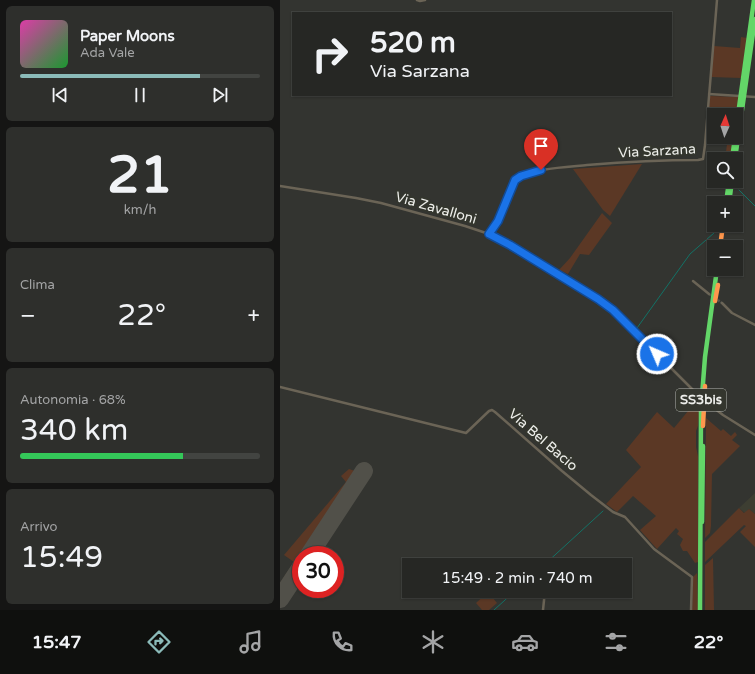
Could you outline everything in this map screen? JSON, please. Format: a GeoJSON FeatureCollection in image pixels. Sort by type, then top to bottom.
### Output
{"type":"FeatureCollection","features":[{"type":"Feature","properties":{"kind":"highway"},"geometry":{"type":"LineString","coordinates":[[736,152],[754,0]]}},
{"type":"Feature","properties":{"kind":"highway"},"geometry":{"type":"LineString","coordinates":[[746,67],[755,19]]}},
{"type":"Feature","properties":{"kind":"highway"},"geometry":{"type":"LineString","coordinates":[[740,108],[741,103]]}},
{"type":"Feature","properties":{"kind":"highway","name":"SS3bis"},"geometry":{"type":"LineString","coordinates":[[700,610],[701,409],[707,343],[716,276]]}},
{"type":"Feature","properties":{"kind":"highway","name":"SS3bis"},"geometry":{"type":"LineString","coordinates":[[701,532],[705,394],[711,329],[719,276]]}},
{"type":"Feature","properties":{"kind":"highway","name":"SS3bis"},"geometry":{"type":"LineString","coordinates":[[701,582],[703,610]]}},
{"type":"Feature","properties":{"kind":"street"},"geometry":{"type":"LineString","coordinates":[[417,0],[425,0]]}},
{"type":"Feature","properties":{"kind":"street","name":"Via Sarzana"},"geometry":{"type":"LineString","coordinates":[[489,234],[498,221],[515,180],[521,176],[556,168],[642,160],[703,159],[705,150],[717,0]]}},
{"type":"Feature","properties":{"kind":"street"},"geometry":{"type":"LineString","coordinates":[[709,94],[755,97]]}},
{"type":"Feature","properties":{"kind":"street","name":"Via Zavalloni"},"geometry":{"type":"LineString","coordinates":[[280,186],[381,203],[489,234],[510,245],[598,299],[613,310],[699,396]]}},
{"type":"Feature","properties":{"kind":"street"},"geometry":{"type":"LineString","coordinates":[[693,281],[709,294]]}},
{"type":"Feature","properties":{"kind":"street"},"geometry":{"type":"LineString","coordinates":[[722,303],[732,313],[755,325]]}},
{"type":"Feature","properties":{"kind":"street","name":"Via Bel Bacio"},"geometry":{"type":"LineString","coordinates":[[280,387],[466,433],[489,411],[492,410],[600,502],[624,517],[654,549],[692,577],[691,610]]}},
{"type":"Feature","properties":{"kind":"street"},"geometry":{"type":"LineString","coordinates":[[706,402],[723,415],[755,435]]}},
{"type":"Feature","properties":{"kind":"street"},"geometry":{"type":"LineString","coordinates":[[543,610],[544,598]]}},
{"type":"Feature","properties":{"kind":"shaded area"},"geometry":{"type":"Polygon","coordinates":[[[741,37],[747,38],[741,78],[711,77],[714,46],[740,48],[741,37]]]}},
{"type":"Feature","properties":{"kind":"shaded area"},"geometry":{"type":"Polygon","coordinates":[[[710,96],[739,97],[737,108],[709,108],[710,96]]]}},
{"type":"Feature","properties":{"kind":"shaded area"},"geometry":{"type":"Polygon","coordinates":[[[727,144],[732,144],[731,152],[726,152],[727,144]]]}},
{"type":"Feature","properties":{"kind":"shaded area"},"geometry":{"type":"Polygon","coordinates":[[[642,164],[610,216],[603,210],[573,169],[642,164]]]}},
{"type":"Feature","properties":{"kind":"shaded area"},"geometry":{"type":"Polygon","coordinates":[[[602,213],[612,223],[589,255],[580,254],[568,274],[559,270],[570,258],[602,213]]]}},
{"type":"Feature","properties":{"kind":"shaded area"},"geometry":{"type":"Polygon","coordinates":[[[698,399],[700,399],[698,426],[696,431],[696,447],[698,456],[698,562],[695,563],[687,551],[683,551],[680,545],[683,539],[677,534],[679,531],[676,528],[657,549],[640,530],[656,516],[633,496],[617,512],[606,504],[641,467],[626,450],[657,412],[674,428],[698,399]]]}},
{"type":"Feature","properties":{"kind":"shaded area"},"geometry":{"type":"Polygon","coordinates":[[[706,418],[721,431],[723,429],[731,436],[735,432],[737,435],[732,440],[740,446],[712,474],[711,526],[710,533],[705,538],[706,418]]]}},
{"type":"Feature","properties":{"kind":"shaded area"},"geometry":{"type":"Polygon","coordinates":[[[349,469],[355,471],[358,469],[362,470],[311,546],[292,546],[292,561],[284,555],[346,482],[341,476],[349,469]]]}},
{"type":"Feature","properties":{"kind":"shaded area"},"geometry":{"type":"Polygon","coordinates":[[[755,493],[755,514],[749,509],[745,513],[739,508],[755,493]]]}},
{"type":"Feature","properties":{"kind":"shaded area"},"geometry":{"type":"Polygon","coordinates":[[[739,508],[744,513],[749,509],[755,514],[755,547],[740,532],[746,526],[744,525],[705,562],[705,542],[739,508]]]}},
{"type":"Feature","properties":{"kind":"shaded area"},"geometry":{"type":"Polygon","coordinates":[[[713,558],[714,610],[705,610],[705,565],[713,558]]]}},
{"type":"Feature","properties":{"kind":"shaded area"},"geometry":{"type":"Polygon","coordinates":[[[292,565],[292,575],[280,593],[280,583],[292,565]]]}},
{"type":"Feature","properties":{"kind":"shaded area"},"geometry":{"type":"Polygon","coordinates":[[[697,573],[698,610],[692,610],[693,577],[697,573]]]}},
{"type":"Feature","properties":{"kind":"shaded area"},"geometry":{"type":"Polygon","coordinates":[[[481,598],[493,598],[497,603],[489,610],[482,610],[476,603],[481,598]]]}},
{"type":"Feature","properties":{"kind":"waterway"},"geometry":{"type":"LineString","coordinates":[[739,190],[755,206]]}},
{"type":"Feature","properties":{"kind":"waterway"},"geometry":{"type":"LineString","coordinates":[[637,328],[690,254],[714,233]]}},
{"type":"Feature","properties":{"kind":"waterway"},"geometry":{"type":"LineString","coordinates":[[552,558],[603,511]]}},
{"type":"Feature","properties":{"kind":"waterway"},"geometry":{"type":"LineString","coordinates":[[494,610],[507,598]]}},
{"type":"Feature","properties":{"kind":"runway"},"geometry":{"type":"LineString","coordinates":[[315,546],[364,471]]}},
{"type":"Feature","properties":{"kind":"runway"},"geometry":{"type":"LineString","coordinates":[[280,599],[292,581]]}},
{"type":"Feature","properties":{"kind":"tunnel"},"geometry":{"type":"LineString","coordinates":[[709,294],[722,303]]}},
{"type":"Feature","properties":{"kind":"traffic: fast"},"geometry":{"type":"LineString","coordinates":[[739,108],[754,0]]}},
{"type":"Feature","properties":{"kind":"traffic: fast"},"geometry":{"type":"LineString","coordinates":[[736,152],[755,19]]}},
{"type":"Feature","properties":{"kind":"traffic: fast"},"geometry":{"type":"LineString","coordinates":[[733,152],[734,144]]}},
{"type":"Feature","properties":{"kind":"traffic: fast"},"geometry":{"type":"LineString","coordinates":[[727,196],[728,188]]}},
{"type":"Feature","properties":{"kind":"traffic: fast"},"geometry":{"type":"LineString","coordinates":[[730,196],[731,188]]}},
{"type":"Feature","properties":{"kind":"traffic: fast"},"geometry":{"type":"LineString","coordinates":[[700,610],[701,409],[705,357],[716,276]]}},
{"type":"Feature","properties":{"kind":"traffic: fast"},"geometry":{"type":"LineString","coordinates":[[702,522],[703,446]]}},
{"type":"Feature","properties":{"kind":"traffic: slow"},"geometry":{"type":"LineString","coordinates":[[721,240],[722,232]]}},
{"type":"Feature","properties":{"kind":"traffic: slow"},"geometry":{"type":"LineString","coordinates":[[715,301],[718,285]]}},
{"type":"Feature","properties":{"kind":"traffic: slow"},"geometry":{"type":"LineString","coordinates":[[703,426],[705,386]]}},
{"type":"Feature","properties":{"kind":"route"},"geometry":{"type":"LineString","coordinates":[[541,170],[521,176],[515,180],[498,221],[489,234],[510,245],[598,299],[613,310],[657,354]]}}]}
